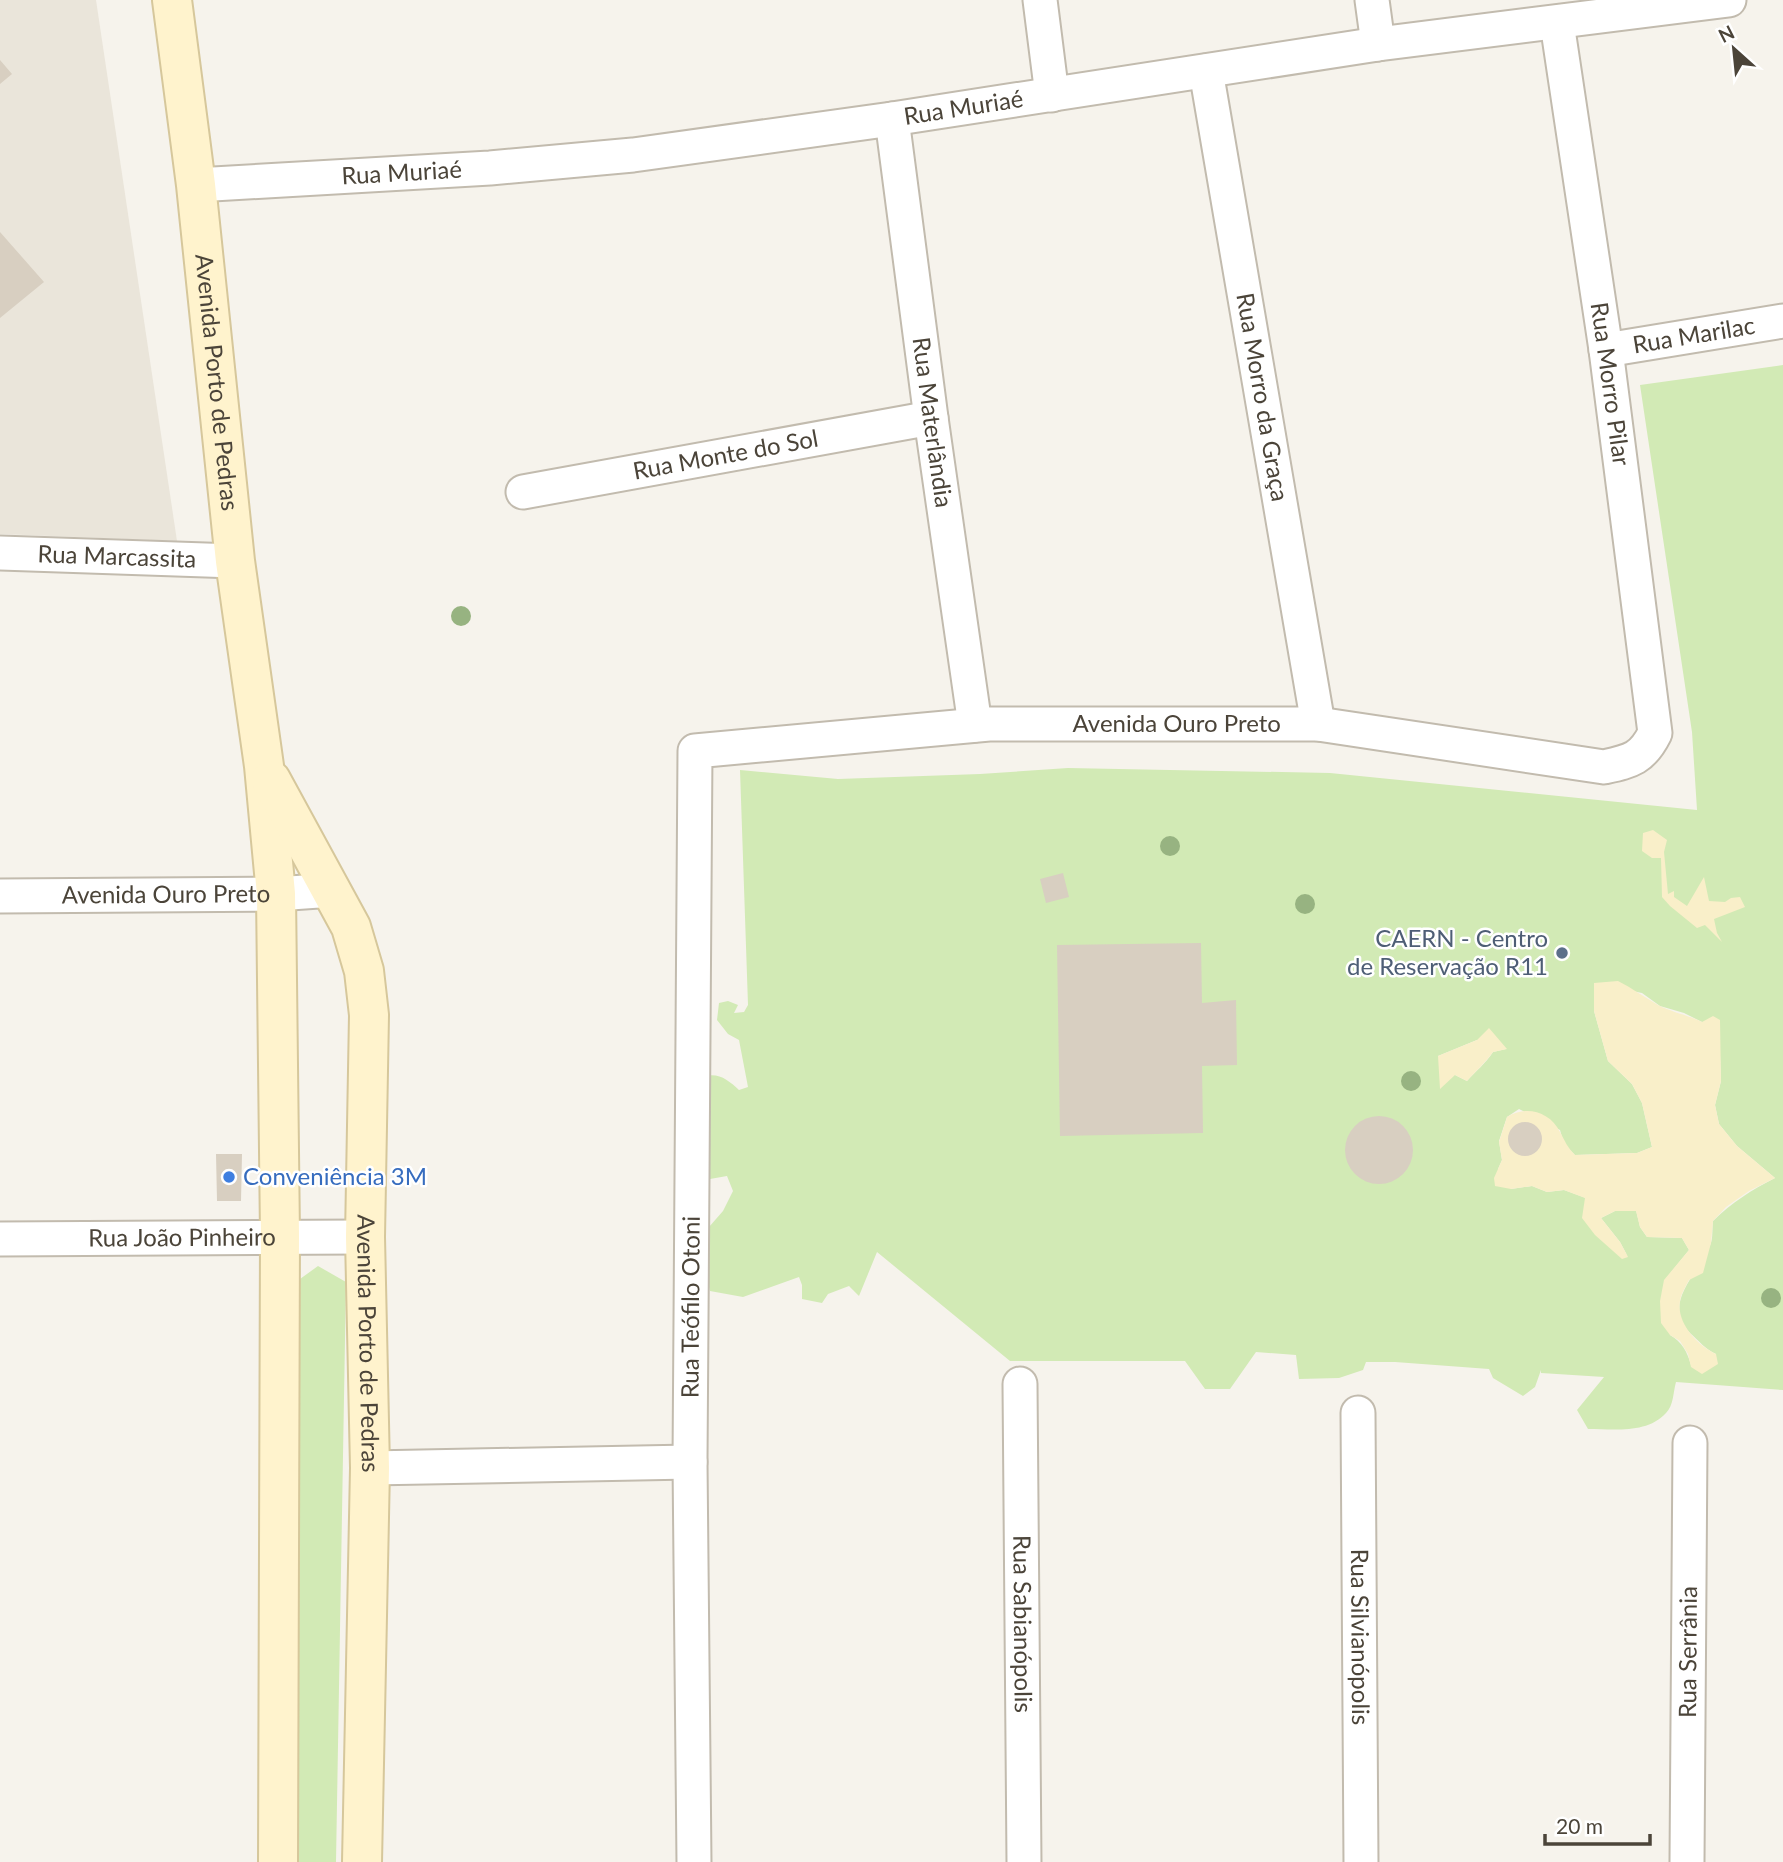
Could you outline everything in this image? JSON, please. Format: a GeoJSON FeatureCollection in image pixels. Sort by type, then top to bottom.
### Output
{"type":"FeatureCollection","features":[{"type":"Feature","properties":{"kind":"main road","name":"Avenida Porto de Pedras"},"geometry":{"type":"LineString","coordinates":[[172,0],[196,185],[235,561],[264,766],[276,894],[280,1236],[278,1862]]}},
{"type":"Feature","properties":{"kind":"main road","name":"Avenida Porto de Pedras"},"geometry":{"type":"LineString","coordinates":[[264,766],[351,927],[364,971],[369,1015],[365,1237],[370,1468],[362,1862]]}},
{"type":"Feature","properties":{"kind":"street"},"geometry":{"type":"LineString","coordinates":[[1040,0],[1052,95]]}},
{"type":"Feature","properties":{"kind":"street"},"geometry":{"type":"LineString","coordinates":[[1372,0],[1378,44]]}},
{"type":"Feature","properties":{"kind":"street","name":"Rua Muriaé"},"geometry":{"type":"LineString","coordinates":[[196,185],[490,168],[633,155],[892,119],[1378,44],[1719,1]]}},
{"type":"Feature","properties":{"kind":"street","name":"Rua Morro Pilar"},"geometry":{"type":"LineString","coordinates":[[1557,23],[1606,350],[1655,733],[1649,746]]}},
{"type":"Feature","properties":{"kind":"street","name":"Rua Morro da Graça"},"geometry":{"type":"LineString","coordinates":[[1206,71],[1318,724]]}},
{"type":"Feature","properties":{"kind":"street","name":"Rua Materlândia"},"geometry":{"type":"LineString","coordinates":[[892,119],[930,418],[975,725]]}},
{"type":"Feature","properties":{"kind":"street","name":"Rua Marilac"},"geometry":{"type":"LineString","coordinates":[[1606,350],[1783,321]]}},
{"type":"Feature","properties":{"kind":"street","name":"Rua Monte do Sol"},"geometry":{"type":"LineString","coordinates":[[523,492],[930,418]]}},
{"type":"Feature","properties":{"kind":"street","name":"Rua Marcassita"},"geometry":{"type":"LineString","coordinates":[[0,553],[235,561]]}},
{"type":"Feature","properties":{"kind":"street","name":"Avenida Ouro Preto"},"geometry":{"type":"LineString","coordinates":[[695,751],[975,725],[1318,724],[1604,767],[1627,762],[1641,755],[1649,746]]}},
{"type":"Feature","properties":{"kind":"street","name":"Rua Teófilo Otoni"},"geometry":{"type":"LineString","coordinates":[[694,1862],[690,1462],[695,751]]}},
{"type":"Feature","properties":{"kind":"street","name":"Avenida Ouro Preto"},"geometry":{"type":"LineString","coordinates":[[0,896],[276,894],[333,890]]}},
{"type":"Feature","properties":{"kind":"street","name":"Rua João Pinheiro"},"geometry":{"type":"LineString","coordinates":[[0,1240],[365,1237]]}},
{"type":"Feature","properties":{"kind":"street","name":"Rua Sabianópolis"},"geometry":{"type":"LineString","coordinates":[[1020,1384],[1024,1862]]}},
{"type":"Feature","properties":{"kind":"street","name":"Rua Silvianópolis"},"geometry":{"type":"LineString","coordinates":[[1358,1413],[1360,1862]]}},
{"type":"Feature","properties":{"kind":"street","name":"Rua Serrânia"},"geometry":{"type":"LineString","coordinates":[[1687,1862],[1690,1443]]}},
{"type":"Feature","properties":{"kind":"street"},"geometry":{"type":"LineString","coordinates":[[370,1468],[690,1462]]}},
{"type":"Feature","properties":{"kind":"shaded area"},"geometry":{"type":"Polygon","coordinates":[[[0,0],[96,0],[177,541],[0,534],[0,0]]]}},
{"type":"Feature","properties":{"kind":"green space"},"geometry":{"type":"Polygon","coordinates":[[[1783,365],[1783,1390],[1676,1382],[1671,1406],[1658,1420],[1630,1429],[1588,1429],[1577,1410],[1604,1377],[1541,1373],[1541,1370],[1535,1387],[1523,1396],[1493,1378],[1489,1369],[1366,1362],[1363,1370],[1339,1378],[1299,1379],[1296,1355],[1256,1352],[1230,1389],[1205,1389],[1185,1361],[1010,1361],[877,1252],[859,1296],[849,1286],[828,1294],[822,1303],[802,1299],[799,1277],[743,1297],[710,1291],[704,1267],[703,1247],[709,1227],[723,1211],[733,1191],[727,1176],[710,1179],[697,1168],[706,1076],[720,1077],[739,1090],[748,1087],[739,1040],[728,1034],[717,1020],[719,1003],[728,1001],[738,1005],[734,1013],[744,1012],[748,1005],[740,770],[838,779],[1068,768],[1330,773],[1697,810],[1692,732],[1640,385],[1783,365]],[[1594,983],[1594,1011],[1608,1061],[1632,1084],[1642,1103],[1652,1147],[1637,1153],[1575,1155],[1564,1144],[1560,1130],[1519,1109],[1507,1117],[1499,1141],[1502,1160],[1498,1169],[1511,1189],[1532,1186],[1547,1192],[1564,1190],[1586,1198],[1628,1257],[1601,1218],[1615,1211],[1636,1210],[1640,1227],[1647,1237],[1682,1238],[1689,1250],[1664,1281],[1670,1335],[1684,1347],[1691,1365],[1716,1354],[1690,1333],[1679,1310],[1686,1287],[1711,1243],[1713,1221],[1742,1197],[1775,1178],[1737,1146],[1719,1124],[1715,1105],[1721,1081],[1720,1055],[1702,1022],[1660,1006],[1642,993],[1594,983]],[[1477,1040],[1438,1056],[1455,1075],[1467,1081],[1493,1052],[1506,1049],[1477,1040]]]}},
{"type":"Feature","properties":{"kind":"green space"},"geometry":{"type":"Polygon","coordinates":[[[318,1266],[346,1282],[336,1862],[288,1862],[300,1279],[318,1266]]]}},
{"type":"Feature","properties":{"kind":"sand"},"geometry":{"type":"Polygon","coordinates":[[[1653,830],[1667,840],[1664,852],[1668,894],[1674,891],[1674,897],[1687,906],[1704,877],[1709,901],[1725,902],[1740,897],[1745,907],[1714,919],[1722,942],[1705,925],[1697,928],[1662,897],[1661,858],[1652,858],[1642,851],[1643,833],[1653,830]]]}},
{"type":"Feature","properties":{"kind":"sand"},"geometry":{"type":"Polygon","coordinates":[[[1618,981],[1668,1010],[1702,1022],[1713,1016],[1720,1020],[1721,1081],[1715,1105],[1719,1124],[1737,1146],[1775,1178],[1749,1191],[1726,1207],[1713,1221],[1711,1243],[1703,1273],[1689,1280],[1681,1296],[1681,1317],[1685,1325],[1696,1340],[1716,1354],[1718,1364],[1702,1374],[1691,1367],[1688,1354],[1680,1341],[1670,1335],[1661,1323],[1660,1301],[1664,1280],[1689,1250],[1682,1238],[1647,1237],[1640,1227],[1636,1211],[1615,1211],[1601,1218],[1628,1257],[1622,1259],[1595,1235],[1582,1218],[1585,1198],[1564,1190],[1547,1192],[1532,1186],[1511,1189],[1495,1186],[1494,1178],[1502,1160],[1499,1142],[1507,1117],[1521,1111],[1536,1112],[1550,1119],[1575,1155],[1637,1153],[1652,1147],[1642,1103],[1632,1084],[1608,1061],[1594,1011],[1594,983],[1618,981]]]}},
{"type":"Feature","properties":{"kind":"sand"},"geometry":{"type":"Polygon","coordinates":[[[1489,1028],[1507,1049],[1493,1052],[1467,1081],[1455,1075],[1440,1089],[1438,1056],[1477,1040],[1489,1028]]]}},
{"type":"Feature","properties":{"kind":"building"},"geometry":{"type":"Polygon","coordinates":[[[0,60],[12,74],[0,84],[0,60]]]}},
{"type":"Feature","properties":{"kind":"building"},"geometry":{"type":"Polygon","coordinates":[[[0,232],[44,282],[0,318],[0,232]]]}},
{"type":"Feature","properties":{"kind":"building"},"geometry":{"type":"Polygon","coordinates":[[[1063,873],[1069,897],[1046,903],[1040,879],[1063,873]]]}},
{"type":"Feature","properties":{"kind":"building"},"geometry":{"type":"Polygon","coordinates":[[[1201,943],[1202,1003],[1236,1000],[1237,1065],[1202,1066],[1203,1133],[1060,1136],[1057,945],[1201,943]]]}},
{"type":"Feature","properties":{"kind":"building"},"geometry":{"type":"Polygon","coordinates":[[[1379,1116],[1392,1119],[1403,1126],[1410,1137],[1413,1150],[1410,1163],[1403,1174],[1392,1181],[1379,1184],[1366,1181],[1355,1174],[1348,1163],[1345,1150],[1348,1137],[1355,1126],[1366,1119],[1379,1116]]]}},
{"type":"Feature","properties":{"kind":"building"},"geometry":{"type":"Polygon","coordinates":[[[1525,1122],[1537,1127],[1542,1139],[1537,1151],[1525,1156],[1513,1151],[1508,1139],[1513,1127],[1525,1122]]]}},
{"type":"Feature","properties":{"kind":"building","name":"Conveniência 3M"},"geometry":{"type":"Polygon","coordinates":[[[216,1154],[242,1154],[241,1201],[217,1201],[216,1154]]]}},
{"type":"Feature","properties":{"kind":"place","name":"CAERN - Centro de Reservação R11"},"geometry":{"type":"Point","coordinates":[1562,953]}},
{"type":"Feature","properties":{"kind":"place","name":"Conveniência 3M"},"geometry":{"type":"Point","coordinates":[229,1177]}}]}
